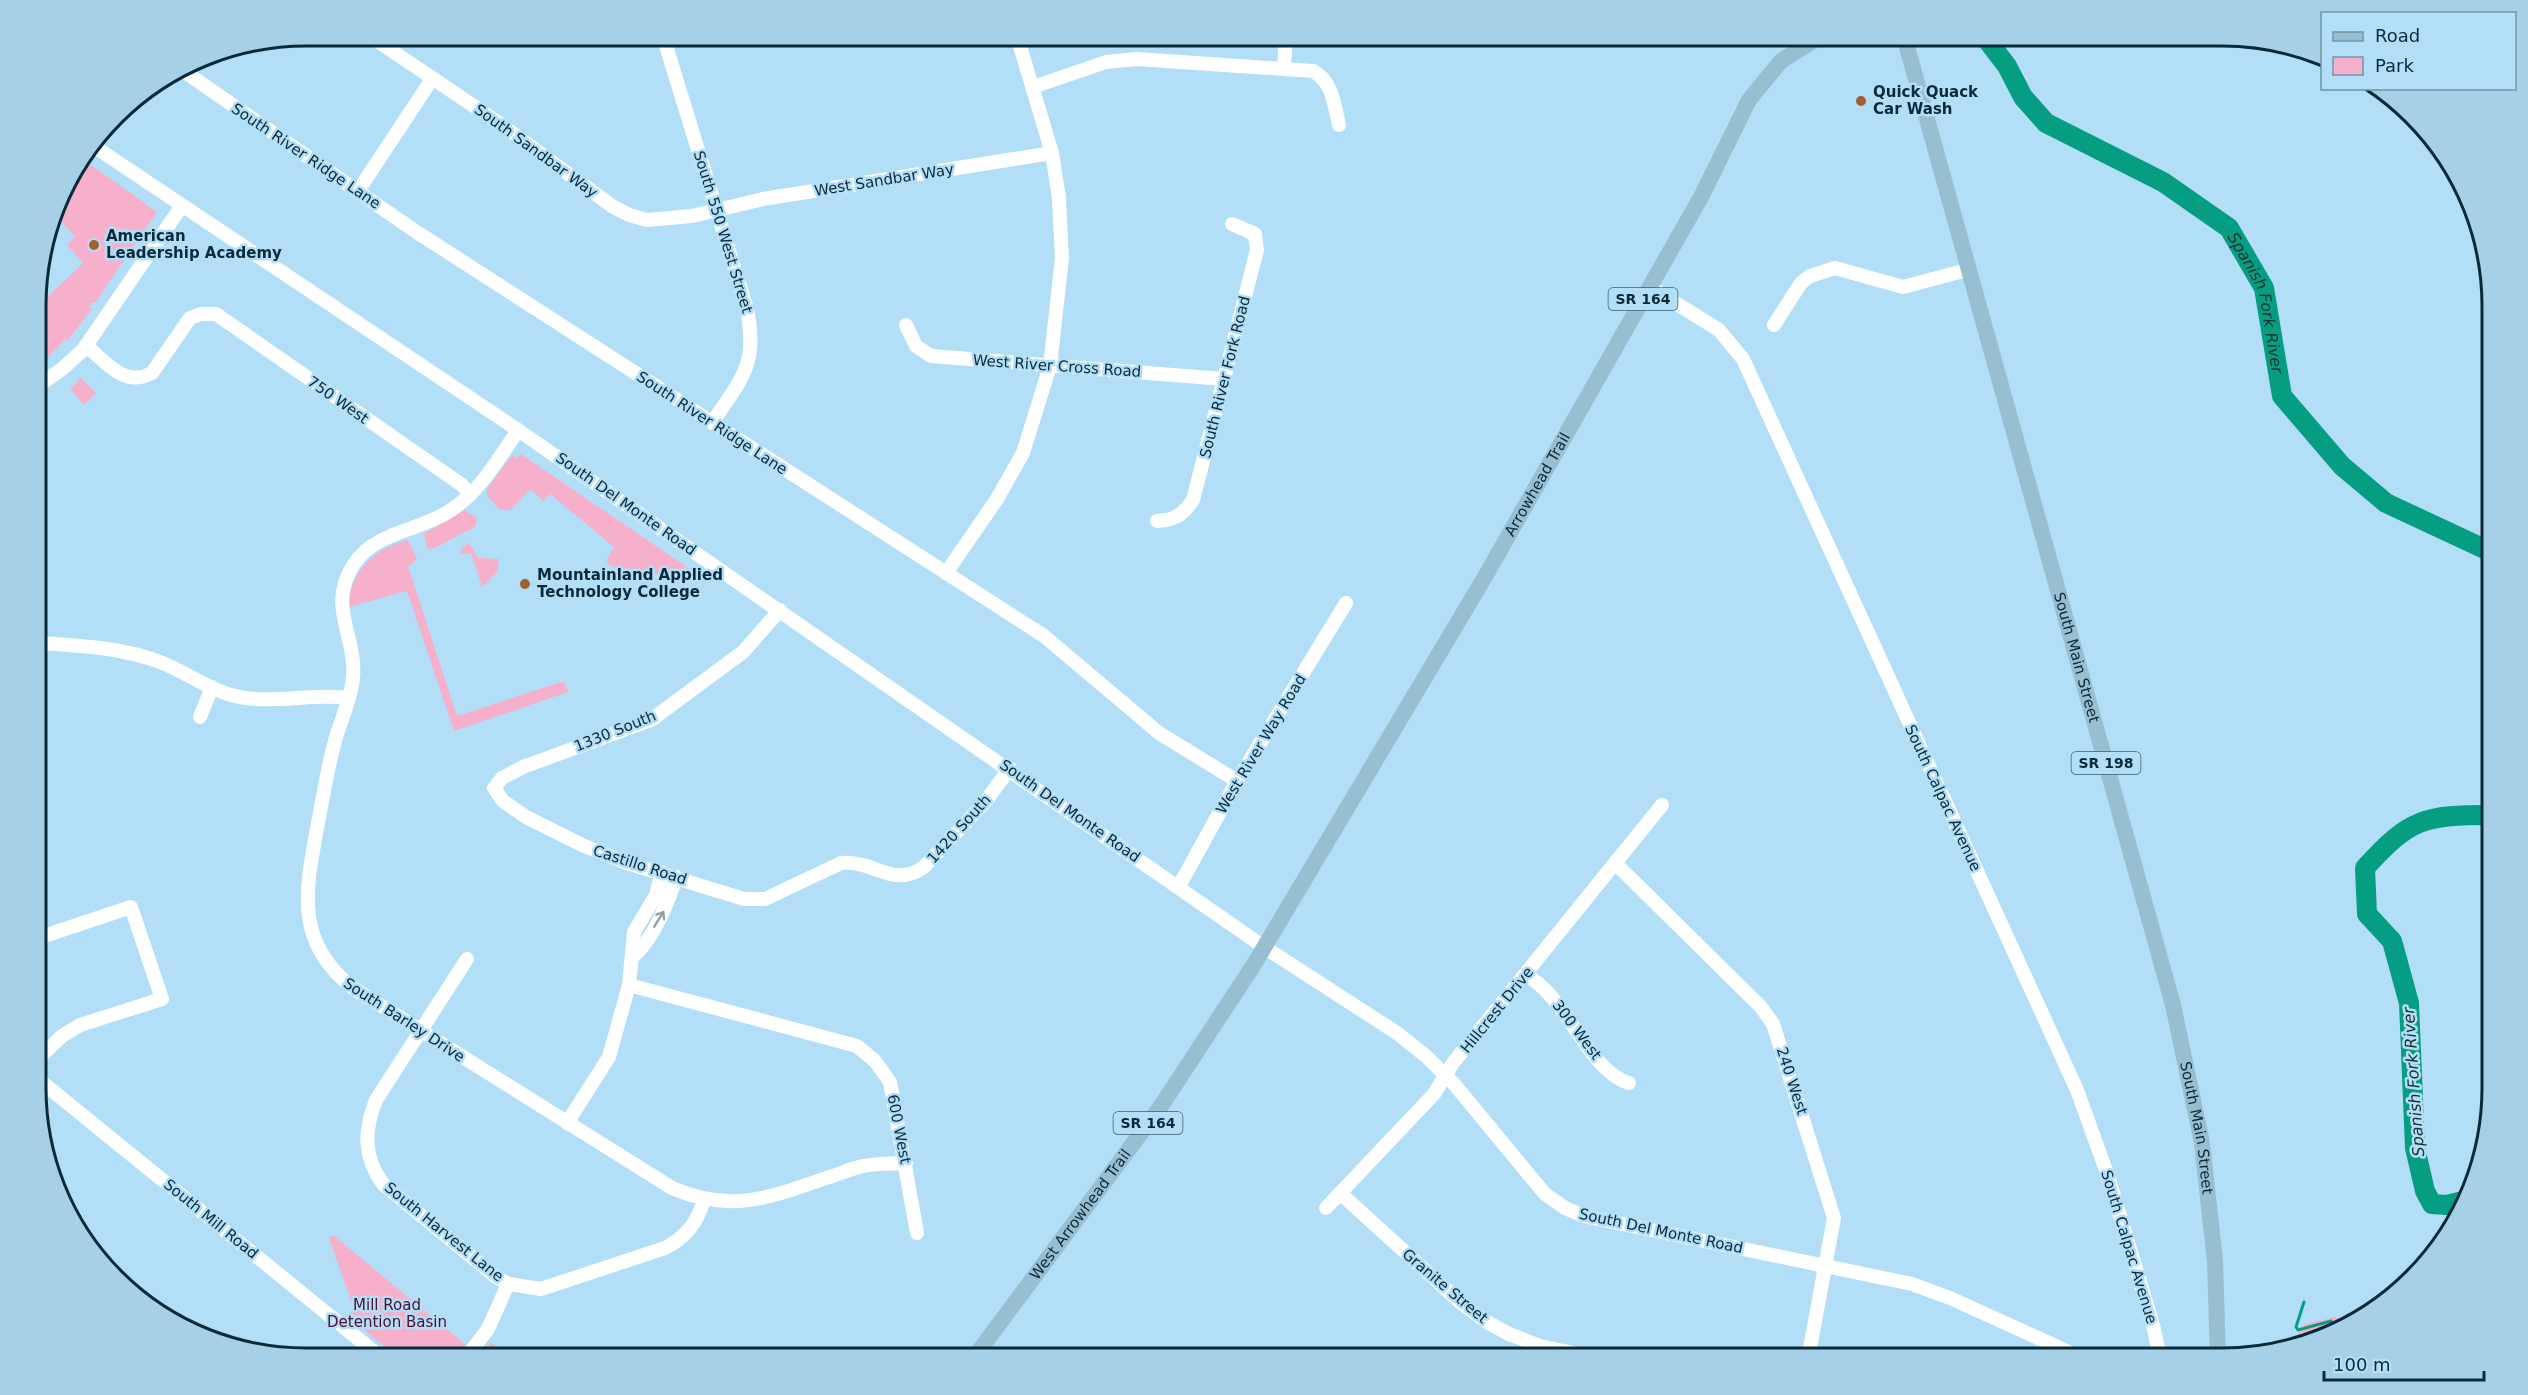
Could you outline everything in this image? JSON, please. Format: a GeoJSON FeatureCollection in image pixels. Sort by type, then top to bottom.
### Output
{"type":"FeatureCollection","features":[{"type":"Feature","properties":{"kind":"main road","name":"Arrowhead Trail"},"geometry":{"type":"LineString","coordinates":[[1264,947],[1480,585],[1701,197],[1749,100],[1781,61],[1805,46]]}},
{"type":"Feature","properties":{"kind":"main road","name":"South Main Street"},"geometry":{"type":"LineString","coordinates":[[1907,46],[2180,1036],[2202,1143],[2207,1183],[2215,1261],[2218,1348]]}},
{"type":"Feature","properties":{"kind":"main road","name":"West Arrowhead Trail"},"geometry":{"type":"LineString","coordinates":[[981,1348],[1161,1106],[1264,947]]}},
{"type":"Feature","properties":{"kind":"street","name":"South Sandbar Way"},"geometry":{"type":"LineString","coordinates":[[384,46],[496,121],[612,206],[629,215],[647,220],[669,219],[716,210]]}},
{"type":"Feature","properties":{"kind":"street","name":"South 550 West Street"},"geometry":{"type":"LineString","coordinates":[[666,46],[747,309],[752,334],[748,366],[712,423]]}},
{"type":"Feature","properties":{"kind":"street"},"geometry":{"type":"LineString","coordinates":[[946,573],[997,499],[1023,453],[1050,366],[1062,258],[1059,198],[1052,153],[1020,46]]}},
{"type":"Feature","properties":{"kind":"street"},"geometry":{"type":"LineString","coordinates":[[1284,68],[1285,46]]}},
{"type":"Feature","properties":{"kind":"street"},"geometry":{"type":"LineString","coordinates":[[1033,87],[1106,62],[1137,59],[1313,71],[1324,77],[1331,88],[1339,125]]}},
{"type":"Feature","properties":{"kind":"street","name":"South River Ridge Lane"},"geometry":{"type":"LineString","coordinates":[[189,75],[415,231],[1044,636],[1159,733],[1238,781]]}},
{"type":"Feature","properties":{"kind":"street"},"geometry":{"type":"LineString","coordinates":[[358,190],[432,79]]}},
{"type":"Feature","properties":{"kind":"street","name":"South Del Monte Road"},"geometry":{"type":"LineString","coordinates":[[98,150],[518,430],[1010,768],[1264,947],[1397,1033],[1447,1076],[1537,1185],[1565,1208],[1584,1216],[1826,1266],[1933,1291],[2058,1348]]}},
{"type":"Feature","properties":{"kind":"street","name":"West Sandbar Way"},"geometry":{"type":"LineString","coordinates":[[716,210],[763,200],[1052,153]]}},
{"type":"Feature","properties":{"kind":"street"},"geometry":{"type":"LineString","coordinates":[[46,380],[62,369],[86,345],[181,207]]}},
{"type":"Feature","properties":{"kind":"street","name":"South River Fork Road"},"geometry":{"type":"LineString","coordinates":[[1157,521],[1171,520],[1184,513],[1194,500],[1257,250],[1255,234],[1232,224]]}},
{"type":"Feature","properties":{"kind":"street"},"geometry":{"type":"LineString","coordinates":[[1774,325],[1801,282],[1810,276],[1835,268],[1903,287],[1967,270]]}},
{"type":"Feature","properties":{"kind":"street","name":"South Calpac Avenue"},"geometry":{"type":"LineString","coordinates":[[1650,287],[1710,323],[1728,338],[1743,359],[2077,1090],[2108,1176],[2158,1348]]}},
{"type":"Feature","properties":{"kind":"street","name":"750 West"},"geometry":{"type":"LineString","coordinates":[[86,345],[122,376],[133,379],[143,378],[152,373],[190,318],[201,314],[216,314],[462,485],[470,495]]}},
{"type":"Feature","properties":{"kind":"street","name":"West River Cross Road"},"geometry":{"type":"LineString","coordinates":[[906,325],[916,346],[931,356],[1224,379]]}},
{"type":"Feature","properties":{"kind":"street"},"geometry":{"type":"LineString","coordinates":[[470,495],[487,476],[518,430]]}},
{"type":"Feature","properties":{"kind":"street","name":"South Barley Drive"},"geometry":{"type":"LineString","coordinates":[[470,495],[448,512],[381,540],[365,550],[346,577],[340,609],[354,664],[349,698],[330,760],[307,885],[306,908],[310,928],[320,952],[342,980],[420,1032],[672,1188],[704,1200],[733,1203],[759,1200],[863,1166],[906,1163]]}},
{"type":"Feature","properties":{"kind":"street","name":"West River Way Road"},"geometry":{"type":"LineString","coordinates":[[1179,886],[1238,781],[1346,603]]}},
{"type":"Feature","properties":{"kind":"street","name":"1330 South"},"geometry":{"type":"LineString","coordinates":[[494,788],[502,778],[523,767],[651,720],[743,652],[780,610]]}},
{"type":"Feature","properties":{"kind":"street"},"geometry":{"type":"LineString","coordinates":[[46,644],[122,651],[162,663],[212,687],[250,699],[327,694],[349,698]]}},
{"type":"Feature","properties":{"kind":"street"},"geometry":{"type":"LineString","coordinates":[[200,717],[212,687]]}},
{"type":"Feature","properties":{"kind":"street","name":"1420 South"},"geometry":{"type":"LineString","coordinates":[[765,899],[841,863],[854,862],[870,866],[889,875],[913,875],[924,867],[978,810],[1010,768]]}},
{"type":"Feature","properties":{"kind":"street","name":"Castillo Road"},"geometry":{"type":"LineString","coordinates":[[494,788],[503,801],[526,817],[582,845],[627,863],[669,874],[744,899],[765,899]]}},
{"type":"Feature","properties":{"kind":"street","name":"Hillcrest Drive"},"geometry":{"type":"LineString","coordinates":[[1326,1208],[1434,1094],[1453,1063],[1662,805]]}},
{"type":"Feature","properties":{"kind":"street","name":"240 West"},"geometry":{"type":"LineString","coordinates":[[1615,863],[1761,1007],[1773,1024],[1833,1210],[1834,1227],[1810,1348]]}},
{"type":"Feature","properties":{"kind":"street"},"geometry":{"type":"LineString","coordinates":[[567,1123],[609,1057],[629,985],[634,956],[634,932],[669,874]]}},
{"type":"Feature","properties":{"kind":"street"},"geometry":{"type":"LineString","coordinates":[[46,935],[130,907],[162,999],[80,1025],[62,1036],[46,1051]]}},
{"type":"Feature","properties":{"kind":"street","name":"South Harvest Lane"},"geometry":{"type":"LineString","coordinates":[[466,959],[376,1100],[370,1113],[366,1132],[368,1152],[374,1171],[383,1184],[508,1284]]}},
{"type":"Feature","properties":{"kind":"street","name":"300 West"},"geometry":{"type":"LineString","coordinates":[[1526,975],[1546,990],[1609,1072],[1629,1083]]}},
{"type":"Feature","properties":{"kind":"street","name":"600 West"},"geometry":{"type":"LineString","coordinates":[[629,985],[857,1046],[875,1060],[890,1082],[917,1233]]}},
{"type":"Feature","properties":{"kind":"street","name":"South Mill Road"},"geometry":{"type":"LineString","coordinates":[[46,1085],[369,1348]]}},
{"type":"Feature","properties":{"kind":"street","name":"Granite Street"},"geometry":{"type":"LineString","coordinates":[[1340,1193],[1479,1317],[1542,1348]]}},
{"type":"Feature","properties":{"kind":"street"},"geometry":{"type":"LineString","coordinates":[[473,1348],[488,1329],[508,1284],[525,1289],[554,1287],[665,1248],[680,1240],[691,1229],[704,1200]]}},
{"type":"Feature","properties":{"kind":"green space","name":"American Leadership Academy"},"geometry":{"type":"Polygon","coordinates":[[[89,164],[157,212],[95,303],[92,302],[89,307],[92,309],[68,340],[66,339],[46,359],[47,298],[83,263],[67,245],[75,237],[61,221],[73,192],[89,164]]]}},
{"type":"Feature","properties":{"kind":"green space"},"geometry":{"type":"Polygon","coordinates":[[[81,378],[96,393],[84,405],[70,389],[81,378]]]}},
{"type":"Feature","properties":{"kind":"green space"},"geometry":{"type":"Polygon","coordinates":[[[521,454],[694,572],[691,579],[613,567],[606,561],[614,547],[550,494],[544,501],[530,489],[511,510],[500,510],[487,496],[487,489],[512,455],[516,458],[521,454]]]}},
{"type":"Feature","properties":{"kind":"green space"},"geometry":{"type":"Polygon","coordinates":[[[465,510],[477,518],[475,527],[432,549],[427,548],[424,534],[465,510]]]}},
{"type":"Feature","properties":{"kind":"green space"},"geometry":{"type":"Polygon","coordinates":[[[408,540],[417,559],[408,566],[457,716],[564,681],[568,692],[454,731],[407,591],[349,607],[354,582],[366,563],[385,549],[408,540]]]}},
{"type":"Feature","properties":{"kind":"green space"},"geometry":{"type":"Polygon","coordinates":[[[469,543],[478,558],[499,559],[497,572],[482,587],[471,553],[461,554],[461,548],[469,543]]]}},
{"type":"Feature","properties":{"kind":"green space","name":"Mill Road Detention Basin"},"geometry":{"type":"Polygon","coordinates":[[[333,1235],[466,1345],[464,1348],[386,1348],[348,1317],[354,1309],[329,1238],[333,1235]]]}},
{"type":"Feature","properties":{"kind":"green space"},"geometry":{"type":"Polygon","coordinates":[[[2335,1317],[2341,1319],[2296,1338],[2305,1324],[2335,1317]]]}},
{"type":"Feature","properties":{"kind":"green space"},"geometry":{"type":"Polygon","coordinates":[[[491,1343],[500,1348],[487,1348],[491,1343]]]}},
{"type":"Feature","properties":{"kind":"waterway","name":"Spanish Fork River"},"geometry":{"type":"LineString","coordinates":[[1992,46],[2007,66],[2023,97],[2046,123],[2163,182],[2229,228],[2264,288],[2282,396],[2342,466],[2386,503],[2481,547]]}},
{"type":"Feature","properties":{"kind":"waterway","name":"Spanish Fork River"},"geometry":{"type":"LineString","coordinates":[[2455,1203],[2432,1204],[2425,1191],[2415,1148],[2409,1003],[2392,941],[2367,914],[2365,868],[2394,839],[2420,823],[2450,816],[2481,815]]}},
{"type":"Feature","properties":{"kind":"waterway"},"geometry":{"type":"LineString","coordinates":[[2304,1302],[2296,1327],[2298,1330],[2331,1321],[2332,1324]]}},
{"type":"Feature","properties":{"kind":"place","name":"Quick Quack Car Wash"},"geometry":{"type":"Point","coordinates":[1861,101]}},
{"type":"Feature","properties":{"kind":"place","name":"American Leadership Academy"},"geometry":{"type":"Point","coordinates":[94,245]}},
{"type":"Feature","properties":{"kind":"place","name":"Mountainland Applied Technology College"},"geometry":{"type":"Point","coordinates":[525,584]}}]}
